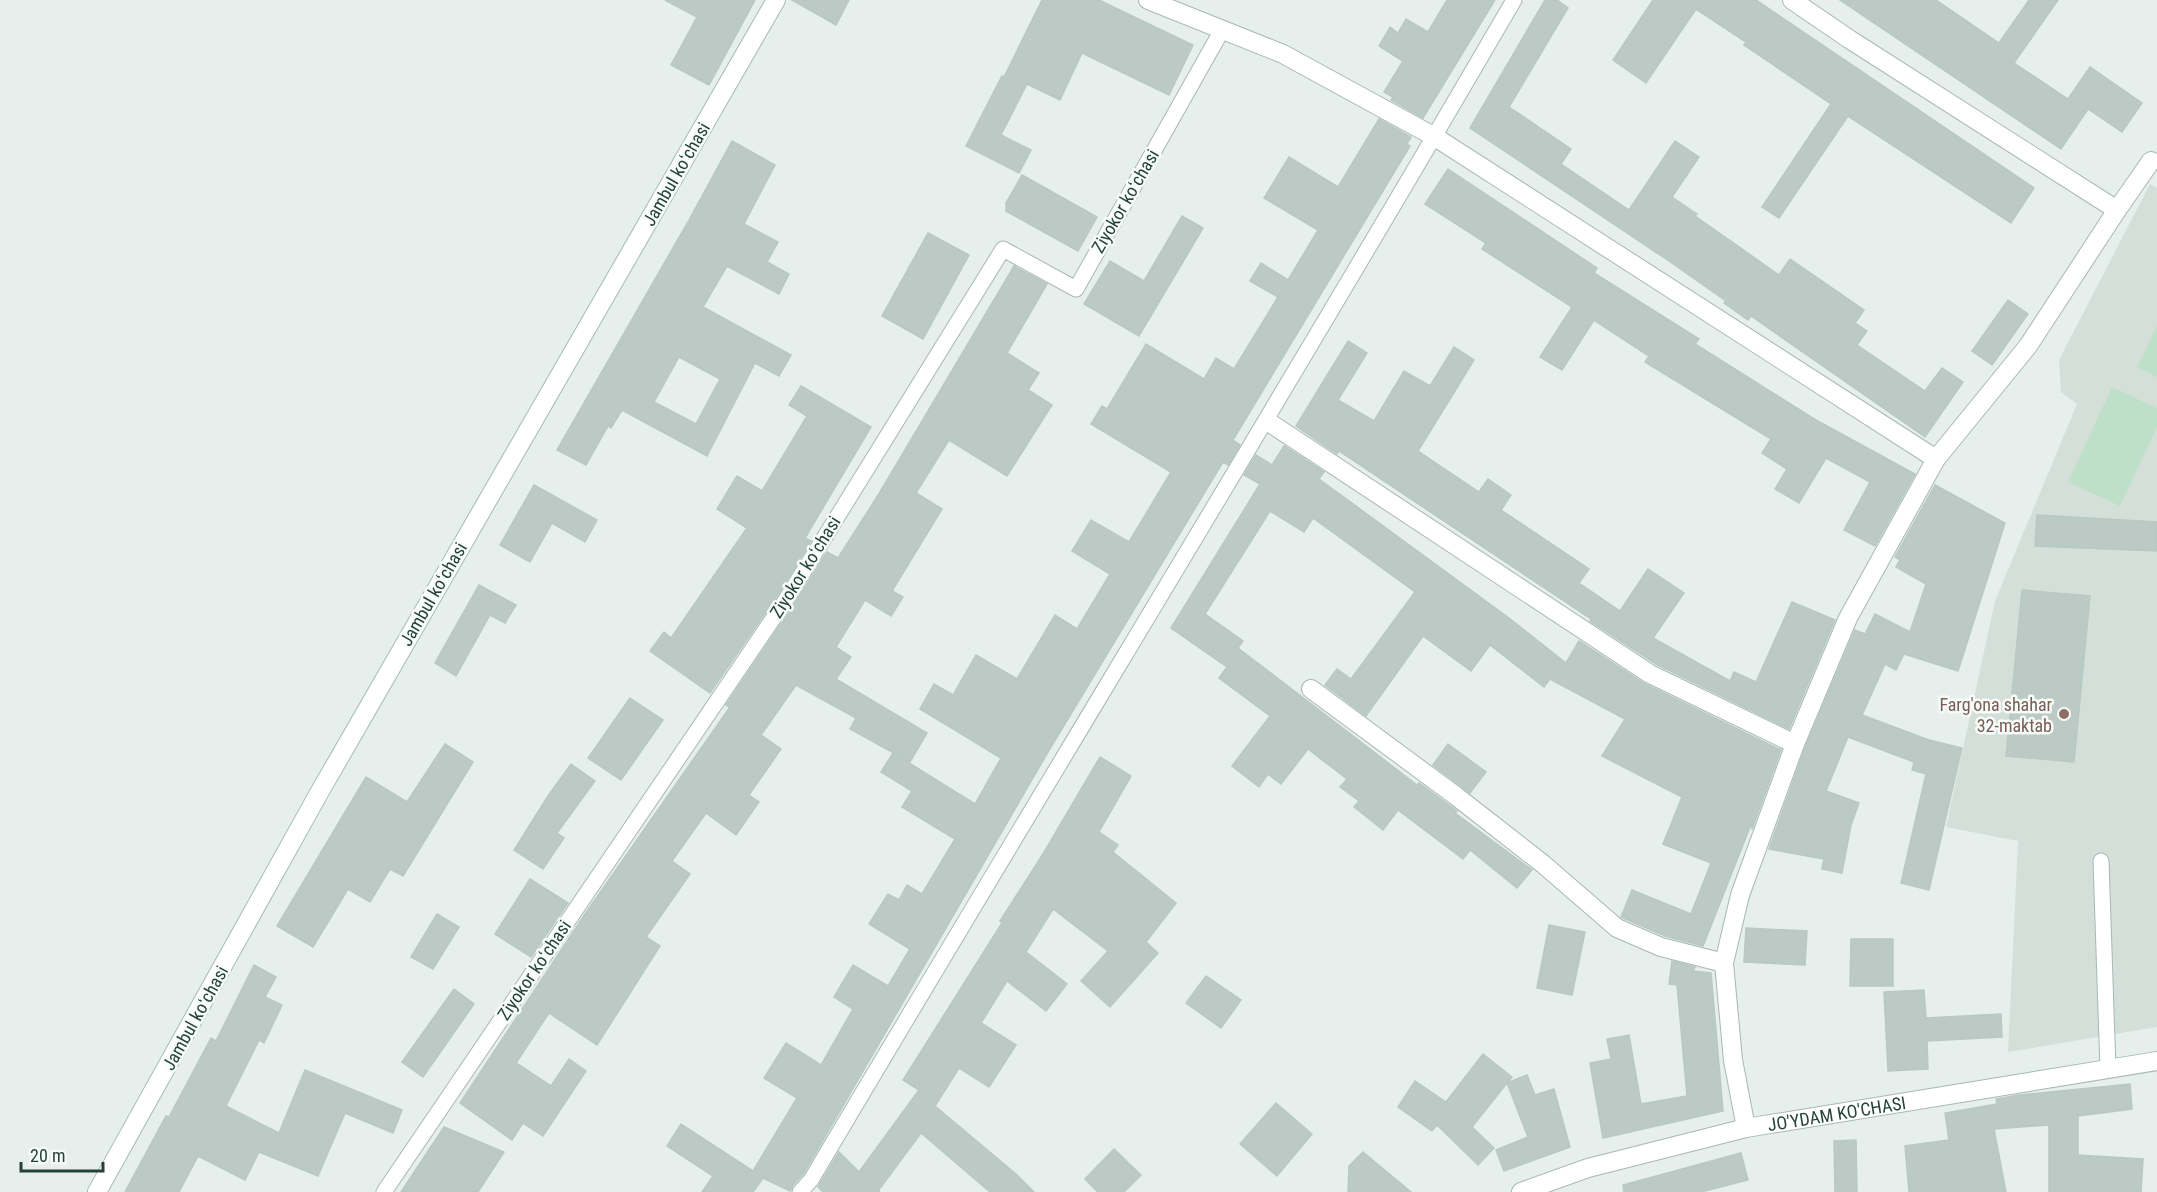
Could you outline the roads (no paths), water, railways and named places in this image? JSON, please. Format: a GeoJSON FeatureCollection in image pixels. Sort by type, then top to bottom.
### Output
{"type":"FeatureCollection","features":[{"type":"Feature","properties":{"kind":"street","name":"Jambul koʻchasi"},"geometry":{"type":"LineString","coordinates":[[97,1192],[325,783],[776,0]]}},
{"type":"Feature","properties":{"kind":"street"},"geometry":{"type":"LineString","coordinates":[[1792,0],[1849,39],[2117,210]]}},
{"type":"Feature","properties":{"kind":"street"},"geometry":{"type":"LineString","coordinates":[[1154,1],[1283,54],[1435,137],[1936,459]]}},
{"type":"Feature","properties":{"kind":"street"},"geometry":{"type":"LineString","coordinates":[[1746,1128],[1733,1060],[1724,963],[1740,895],[1795,744],[1848,618],[1936,459],[2028,346],[2117,210],[2155,159]]}},
{"type":"Feature","properties":{"kind":"street"},"geometry":{"type":"LineString","coordinates":[[1267,421],[1650,674],[1795,744]]}},
{"type":"Feature","properties":{"kind":"street"},"geometry":{"type":"LineString","coordinates":[[1311,689],[1465,803],[1543,864],[1617,928],[1661,947],[1724,963]]}},
{"type":"Feature","properties":{"kind":"street","name":"JO'YDAM KO'CHASI"},"geometry":{"type":"LineString","coordinates":[[1521,1192],[1588,1168],[1746,1128],[2157,1061]]}},
{"type":"Feature","properties":{"kind":"lane"},"geometry":{"type":"LineString","coordinates":[[800,1192],[810,1180],[954,937],[1267,421],[1514,0]]}},
{"type":"Feature","properties":{"kind":"lane","name":"Ziyokor koʻchasi"},"geometry":{"type":"LineString","coordinates":[[384,1192],[787,598],[1003,249],[1076,289],[1222,30]]}},
{"type":"Feature","properties":{"kind":"lane"},"geometry":{"type":"LineString","coordinates":[[2101,861],[2108,1070]]}},
{"type":"Feature","properties":{"kind":"place","name":"Farg'ona shahar 32-maktab"},"geometry":{"type":"Point","coordinates":[2064,714]}}]}
